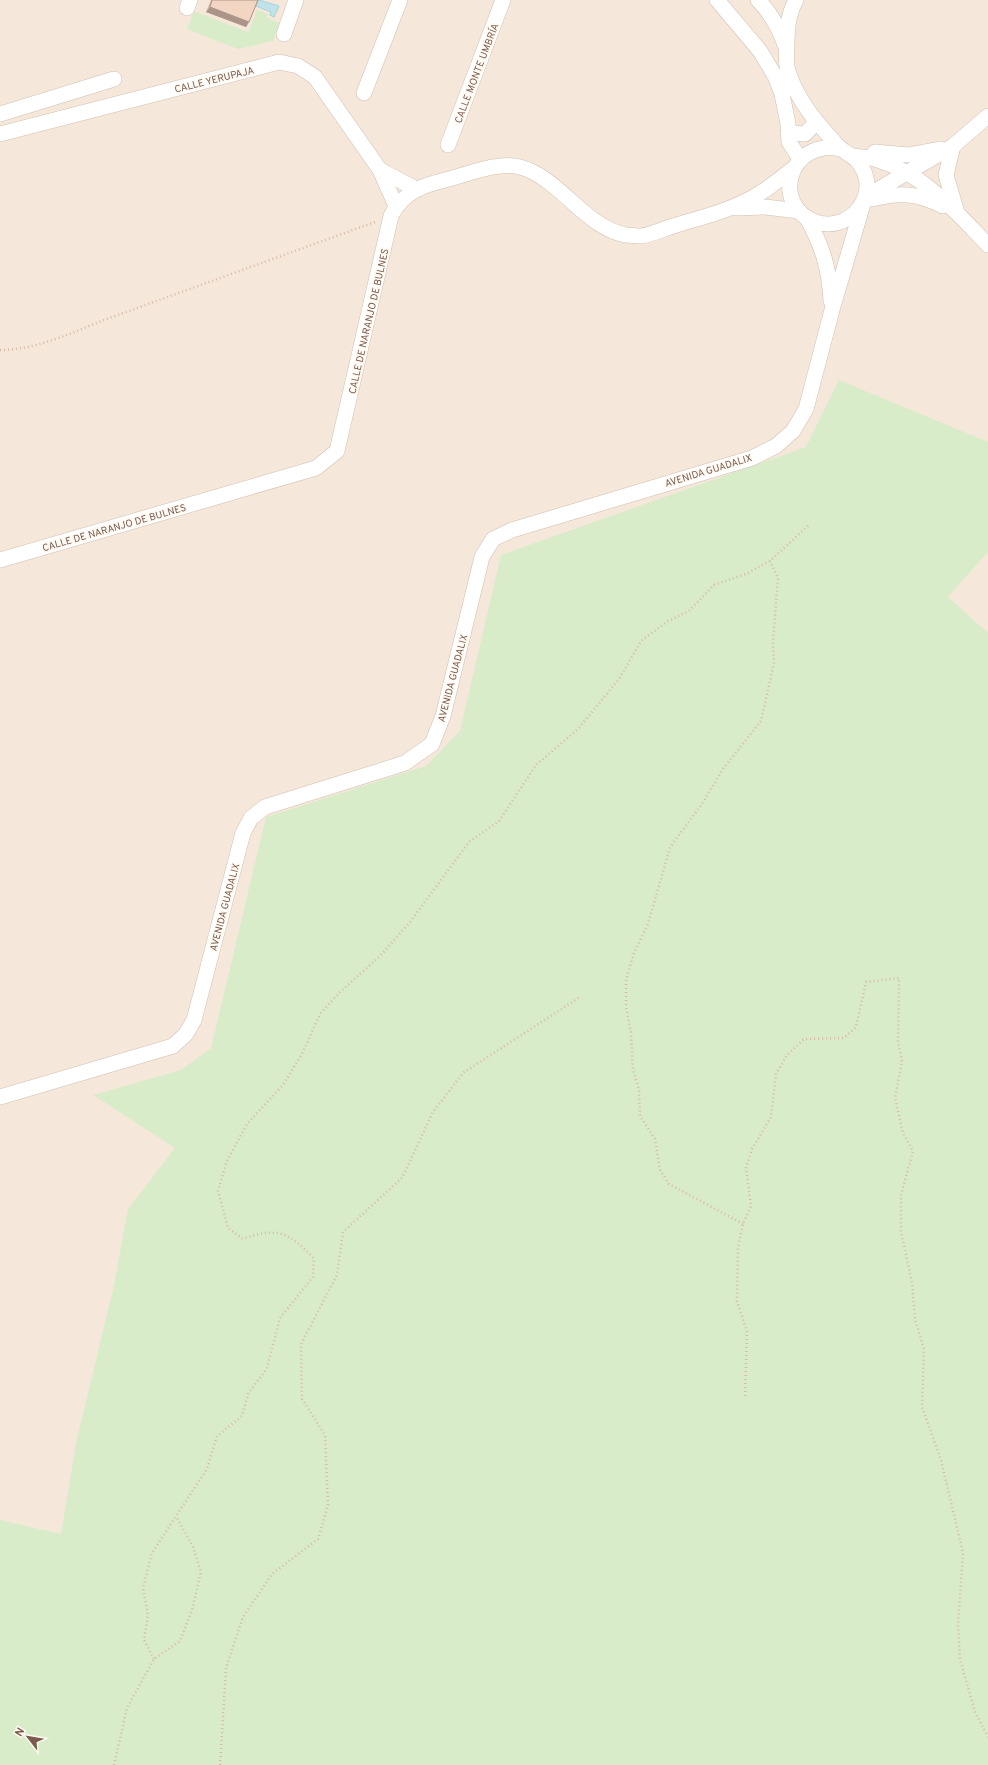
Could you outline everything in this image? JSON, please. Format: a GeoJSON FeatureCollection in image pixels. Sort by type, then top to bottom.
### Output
{"type":"FeatureCollection","features":[{"type":"Feature","properties":{"kind":"street"},"geometry":{"type":"LineString","coordinates":[[284,34],[296,0]]}},
{"type":"Feature","properties":{"kind":"street"},"geometry":{"type":"LineString","coordinates":[[364,93],[400,0]]}},
{"type":"Feature","properties":{"kind":"street","name":"CALLE MONTE UMBRÍA"},"geometry":{"type":"LineString","coordinates":[[448,145],[503,0]]}},
{"type":"Feature","properties":{"kind":"street"},"geometry":{"type":"LineString","coordinates":[[758,0],[767,8],[779,29],[787,51]]}},
{"type":"Feature","properties":{"kind":"street"},"geometry":{"type":"LineString","coordinates":[[796,0],[792,7],[787,31],[788,70],[796,92],[816,122],[847,153],[861,164],[867,186],[864,201]]}},
{"type":"Feature","properties":{"kind":"street"},"geometry":{"type":"LineString","coordinates":[[718,1],[760,51],[775,76],[782,94],[789,142],[797,164],[790,179],[790,190],[793,201],[803,215]]}},
{"type":"Feature","properties":{"kind":"street"},"geometry":{"type":"LineString","coordinates":[[718,1],[767,80],[776,100],[782,139],[797,164]]}},
{"type":"Feature","properties":{"kind":"street","name":"CALLE YERUPAJA"},"geometry":{"type":"LineString","coordinates":[[0,134],[279,62],[298,66],[315,77],[380,170],[393,211]]}},
{"type":"Feature","properties":{"kind":"street"},"geometry":{"type":"LineString","coordinates":[[0,114],[114,79]]}},
{"type":"Feature","properties":{"kind":"street"},"geometry":{"type":"LineString","coordinates":[[733,208],[765,207],[803,215],[817,223],[839,223],[855,214],[864,201],[953,146],[988,116]]}},
{"type":"Feature","properties":{"kind":"street"},"geometry":{"type":"LineString","coordinates":[[788,133],[805,134],[816,122]]}},
{"type":"Feature","properties":{"kind":"street"},"geometry":{"type":"LineString","coordinates":[[847,153],[874,152],[898,156],[953,146]]}},
{"type":"Feature","properties":{"kind":"street"},"geometry":{"type":"LineString","coordinates":[[953,146],[946,175],[948,186],[958,214]]}},
{"type":"Feature","properties":{"kind":"street"},"geometry":{"type":"LineString","coordinates":[[393,211],[404,196],[428,184],[498,166],[519,166],[541,177],[595,220],[610,229],[625,235],[641,236],[733,208],[760,194],[797,164],[809,152],[819,148],[830,147],[847,153],[877,159],[908,173],[943,198],[988,245]]}},
{"type":"Feature","properties":{"kind":"street","name":"CALLE YERUPAJA"},"geometry":{"type":"LineString","coordinates":[[380,170],[416,189]]}},
{"type":"Feature","properties":{"kind":"street"},"geometry":{"type":"LineString","coordinates":[[864,201],[890,194],[906,194],[927,198],[958,214]]}},
{"type":"Feature","properties":{"kind":"street","name":"AVENIDA GUADALIX"},"geometry":{"type":"LineString","coordinates":[[0,1097],[173,1046],[186,1034],[194,1020],[243,833],[251,818],[265,807],[405,763],[432,744],[443,716],[482,557],[493,539],[512,530],[752,458],[776,446],[793,431],[806,409],[832,310],[864,201]]}},
{"type":"Feature","properties":{"kind":"street","name":"CALLE DE NARANJO DE BULNES"},"geometry":{"type":"LineString","coordinates":[[0,560],[316,468],[337,451],[393,211]]}},
{"type":"Feature","properties":{"kind":"street","name":"AVENIDA GUADALIX"},"geometry":{"type":"LineString","coordinates":[[803,215],[823,250],[830,274],[832,310]]}},
{"type":"Feature","properties":{"kind":"path"},"geometry":{"type":"LineString","coordinates":[[0,350],[38,344],[67,335],[393,211]]}},
{"type":"Feature","properties":{"kind":"path"},"geometry":{"type":"LineString","coordinates":[[154,1659],[144,1640],[148,1615],[143,1588],[152,1553],[207,1469],[217,1436],[242,1416],[248,1394],[267,1368],[280,1318],[314,1277],[314,1259],[299,1242],[278,1232],[256,1234],[243,1239],[228,1228],[218,1191],[227,1161],[247,1124],[283,1085],[302,1054],[320,1014],[340,992],[380,956],[410,922],[469,842],[499,821],[536,765],[578,729],[619,679],[641,641],[668,621],[689,611],[714,585],[746,574],[770,561],[810,524]]}},
{"type":"Feature","properties":{"kind":"path"},"geometry":{"type":"LineString","coordinates":[[743,1224],[669,1184],[660,1170],[655,1139],[640,1116],[639,1090],[633,1070],[631,1033],[626,1007],[626,980],[634,953],[648,924],[670,847],[702,804],[723,769],[761,721],[774,663],[773,642],[778,578],[770,561]]}},
{"type":"Feature","properties":{"kind":"path"},"geometry":{"type":"LineString","coordinates":[[745,1396],[747,1332],[736,1300],[738,1247],[743,1224],[751,1206],[746,1168],[752,1149],[771,1117],[776,1074],[787,1055],[804,1039],[844,1038],[856,1027],[866,982],[899,978],[898,1040],[902,1061],[894,1098],[903,1133],[912,1151],[901,1195],[901,1231],[912,1283],[915,1319],[924,1349],[922,1407],[941,1460],[963,1553],[958,1626],[960,1659],[975,1712],[988,1737]]}},
{"type":"Feature","properties":{"kind":"path"},"geometry":{"type":"LineString","coordinates":[[220,1765],[226,1668],[243,1617],[272,1574],[318,1539],[328,1505],[325,1435],[302,1399],[301,1344],[337,1275],[343,1232],[402,1178],[433,1112],[463,1073],[580,997]]}},
{"type":"Feature","properties":{"kind":"path"},"geometry":{"type":"LineString","coordinates":[[114,1765],[127,1708],[154,1659],[180,1641],[192,1610],[201,1572],[193,1546],[176,1516]]}},
{"type":"Feature","properties":{"kind":"shaded area"},"geometry":{"type":"Polygon","coordinates":[[[0,0],[988,0],[988,1765],[0,1765],[0,0]]]}},
{"type":"Feature","properties":{"kind":"green space"},"geometry":{"type":"Polygon","coordinates":[[[257,10],[268,14],[266,17],[279,23],[273,41],[238,49],[187,29],[194,11],[248,32],[257,10]]]}},
{"type":"Feature","properties":{"kind":"green space"},"geometry":{"type":"Polygon","coordinates":[[[839,380],[988,442],[988,552],[948,597],[988,633],[988,1765],[0,1765],[0,1520],[61,1534],[76,1443],[114,1285],[128,1209],[175,1148],[93,1095],[181,1070],[211,1048],[266,817],[426,766],[460,731],[501,555],[806,447],[839,380]]]}},
{"type":"Feature","properties":{"kind":"water"},"geometry":{"type":"Polygon","coordinates":[[[259,0],[279,6],[274,17],[270,15],[271,12],[256,6],[259,0]]]}},
{"type":"Feature","properties":{"kind":"building"},"geometry":{"type":"Polygon","coordinates":[[[212,0],[258,0],[249,22],[210,7],[212,0]]]}}]}
